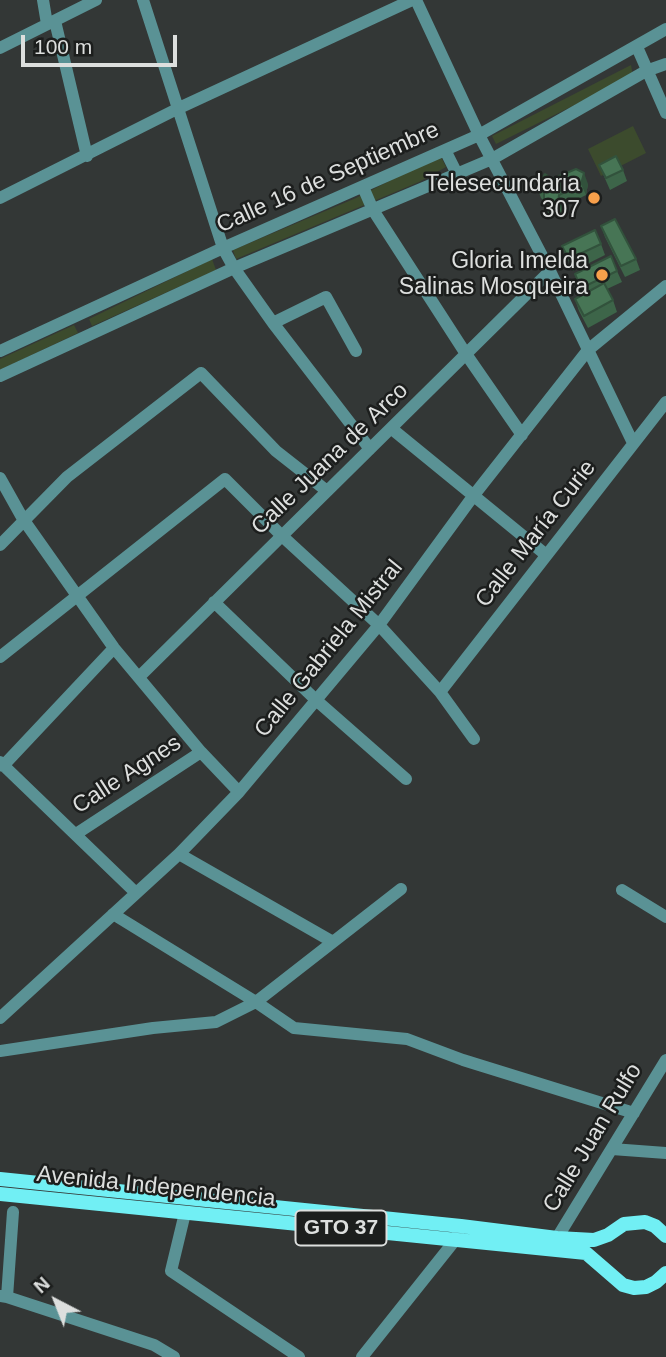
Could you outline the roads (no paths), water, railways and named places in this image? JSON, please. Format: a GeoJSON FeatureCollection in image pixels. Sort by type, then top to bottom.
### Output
{"type":"FeatureCollection","features":[{"type":"Feature","properties":{"kind":"main road","name":"Avenida Independencia"},"geometry":{"type":"LineString","coordinates":[[0,1179],[458,1233],[586,1253],[623,1285],[634,1288],[646,1287],[666,1273]]}},
{"type":"Feature","properties":{"kind":"main road","name":"Avenida Independencia"},"geometry":{"type":"LineString","coordinates":[[0,1194],[184,1213],[594,1240],[635,1221],[655,1226],[666,1236]]}},
{"type":"Feature","properties":{"kind":"main road"},"geometry":{"type":"LineString","coordinates":[[603,1267],[601,1252],[608,1235]]}},
{"type":"Feature","properties":{"kind":"street"},"geometry":{"type":"LineString","coordinates":[[43,0],[87,156]]}},
{"type":"Feature","properties":{"kind":"street"},"geometry":{"type":"LineString","coordinates":[[0,48],[96,0]]}},
{"type":"Feature","properties":{"kind":"street"},"geometry":{"type":"LineString","coordinates":[[143,0],[223,248],[273,323],[370,449]]}},
{"type":"Feature","properties":{"kind":"street"},"geometry":{"type":"LineString","coordinates":[[0,198],[179,108],[414,0],[633,443]]}},
{"type":"Feature","properties":{"kind":"street","name":"Calle 16 de Septiembre"},"geometry":{"type":"LineString","coordinates":[[0,351],[223,248],[479,135],[666,29]]}},
{"type":"Feature","properties":{"kind":"street"},"geometry":{"type":"LineString","coordinates":[[637,47],[666,113]]}},
{"type":"Feature","properties":{"kind":"street"},"geometry":{"type":"LineString","coordinates":[[646,71],[666,55]]}},
{"type":"Feature","properties":{"kind":"street","name":"Calle 16 de Septiembre"},"geometry":{"type":"LineString","coordinates":[[0,376],[234,268],[492,159],[646,71],[666,64]]}},
{"type":"Feature","properties":{"kind":"street"},"geometry":{"type":"LineString","coordinates":[[445,150],[457,174]]}},
{"type":"Feature","properties":{"kind":"street"},"geometry":{"type":"LineString","coordinates":[[363,187],[373,210],[522,435]]}},
{"type":"Feature","properties":{"kind":"street","name":"Calle Juana de Arco"},"geometry":{"type":"LineString","coordinates":[[139,677],[550,271]]}},
{"type":"Feature","properties":{"kind":"street","name":"Calle Gabriela Mistral"},"geometry":{"type":"LineString","coordinates":[[0,1018],[179,854],[240,792],[379,625],[474,495],[588,350],[666,286]]}},
{"type":"Feature","properties":{"kind":"street"},"geometry":{"type":"LineString","coordinates":[[273,323],[326,298],[356,351]]}},
{"type":"Feature","properties":{"kind":"street"},"geometry":{"type":"LineString","coordinates":[[82,312],[91,332]]}},
{"type":"Feature","properties":{"kind":"street"},"geometry":{"type":"LineString","coordinates":[[0,545],[67,477],[201,373],[276,451],[327,491]]}},
{"type":"Feature","properties":{"kind":"street","name":"Calle María Curie"},"geometry":{"type":"LineString","coordinates":[[440,692],[666,402]]}},
{"type":"Feature","properties":{"kind":"street"},"geometry":{"type":"LineString","coordinates":[[392,429],[545,554]]}},
{"type":"Feature","properties":{"kind":"street"},"geometry":{"type":"LineString","coordinates":[[0,478],[23,519],[114,648],[201,752],[240,792]]}},
{"type":"Feature","properties":{"kind":"street"},"geometry":{"type":"LineString","coordinates":[[0,657],[225,480],[379,625],[440,692],[474,739]]}},
{"type":"Feature","properties":{"kind":"street"},"geometry":{"type":"LineString","coordinates":[[214,602],[316,700],[406,779]]}},
{"type":"Feature","properties":{"kind":"street"},"geometry":{"type":"LineString","coordinates":[[114,648],[1,764],[136,893]]}},
{"type":"Feature","properties":{"kind":"street","name":"Calle Agnes"},"geometry":{"type":"LineString","coordinates":[[76,834],[201,752]]}},
{"type":"Feature","properties":{"kind":"street"},"geometry":{"type":"LineString","coordinates":[[179,854],[333,943]]}},
{"type":"Feature","properties":{"kind":"street"},"geometry":{"type":"LineString","coordinates":[[0,1051],[153,1028],[216,1022],[256,1002],[401,889]]}},
{"type":"Feature","properties":{"kind":"street"},"geometry":{"type":"LineString","coordinates":[[622,890],[666,917]]}},
{"type":"Feature","properties":{"kind":"street"},"geometry":{"type":"LineString","coordinates":[[113,914],[294,1028],[407,1039],[463,1060],[634,1113]]}},
{"type":"Feature","properties":{"kind":"street","name":"Calle Juan Rulfo"},"geometry":{"type":"LineString","coordinates":[[557,1238],[634,1113],[662,1073],[666,1060]]}},
{"type":"Feature","properties":{"kind":"street"},"geometry":{"type":"LineString","coordinates":[[612,1149],[666,1153]]}},
{"type":"Feature","properties":{"kind":"street"},"geometry":{"type":"LineString","coordinates":[[13,1212],[4,1297],[154,1345],[174,1357]]}},
{"type":"Feature","properties":{"kind":"street"},"geometry":{"type":"LineString","coordinates":[[184,1213],[171,1271],[299,1357]]}},
{"type":"Feature","properties":{"kind":"street"},"geometry":{"type":"LineString","coordinates":[[362,1357],[458,1233]]}},
{"type":"Feature","properties":{"kind":"street"},"geometry":{"type":"LineString","coordinates":[[146,1357],[154,1345]]}},
{"type":"Feature","properties":{"kind":"place","name":"Telesecundaria 307"},"geometry":{"type":"Point","coordinates":[594,198]}},
{"type":"Feature","properties":{"kind":"place","name":"Gloria Imelda Salinas Mosqueira"},"geometry":{"type":"Point","coordinates":[602,275]}}]}
